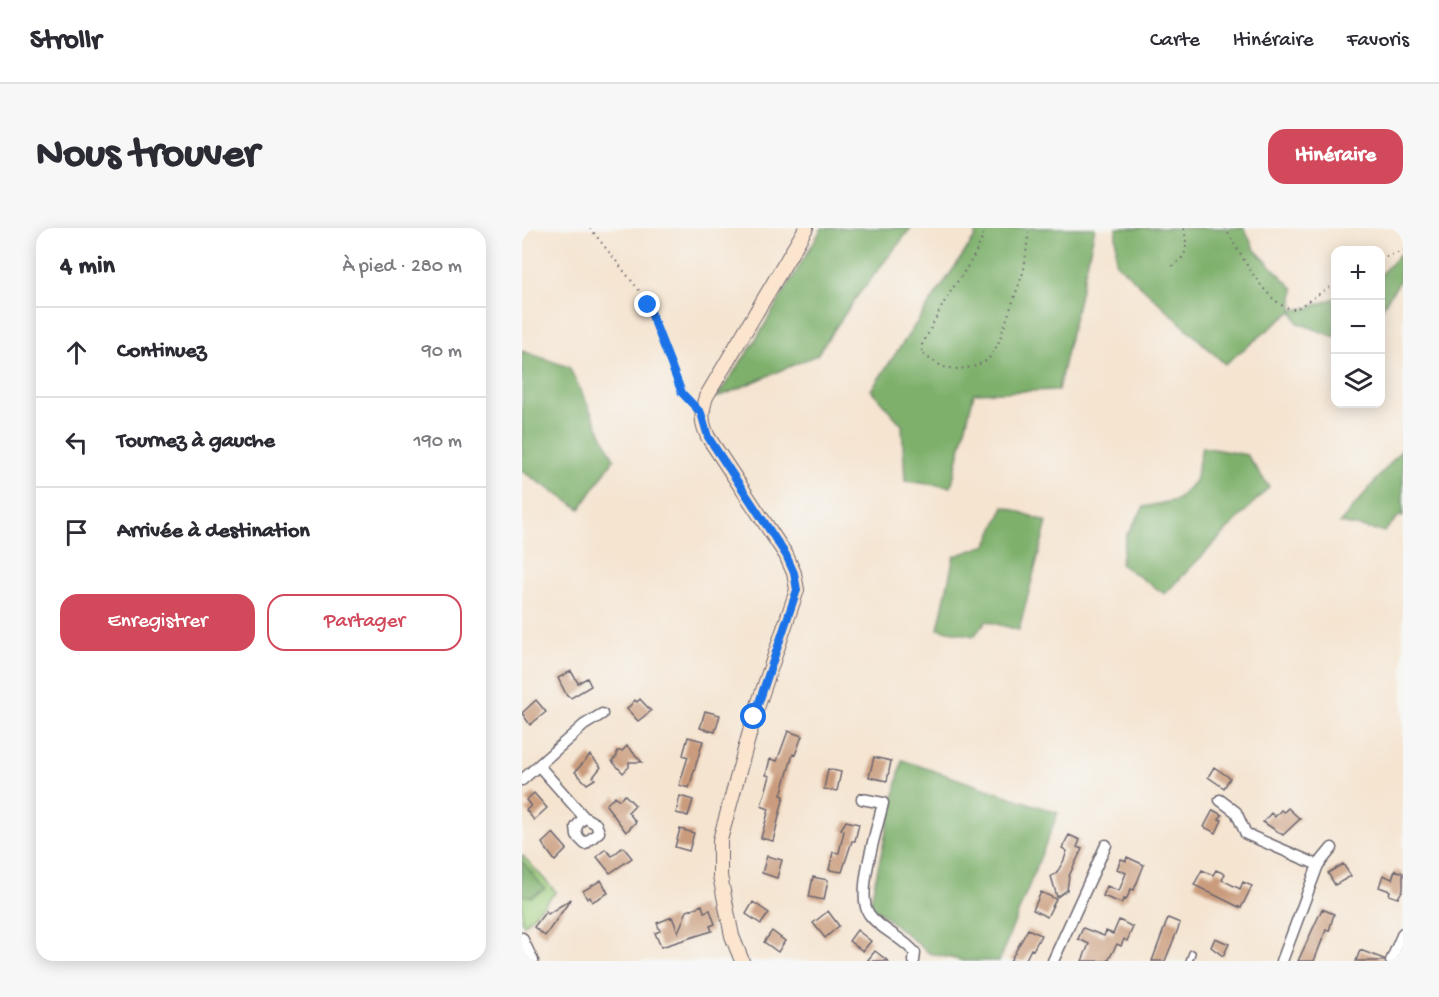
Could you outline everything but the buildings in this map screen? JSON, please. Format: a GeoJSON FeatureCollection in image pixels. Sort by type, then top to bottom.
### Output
{"type":"FeatureCollection","features":[{"type":"Feature","properties":{"kind":"street"},"geometry":{"type":"LineString","coordinates":[[742,961],[732,936],[720,876],[720,840],[754,717],[797,590],[794,573],[786,555],[708,437],[701,413],[706,397],[806,228]]}},
{"type":"Feature","properties":{"kind":"street"},"geometry":{"type":"LineString","coordinates":[[522,780],[584,724],[602,714]]}},
{"type":"Feature","properties":{"kind":"street"},"geometry":{"type":"LineString","coordinates":[[539,766],[584,817]]}},
{"type":"Feature","properties":{"kind":"street"},"geometry":{"type":"LineString","coordinates":[[862,799],[883,803],[865,885],[864,905],[869,915],[909,945],[915,953],[914,961]]}},
{"type":"Feature","properties":{"kind":"street"},"geometry":{"type":"LineString","coordinates":[[1220,800],[1236,813],[1246,834],[1318,865]]}},
{"type":"Feature","properties":{"kind":"street"},"geometry":{"type":"LineString","coordinates":[[1053,961],[1106,845]]}},
{"type":"Feature","properties":{"kind":"street"},"geometry":{"type":"LineString","coordinates":[[1282,961],[1318,865],[1332,848]]}},
{"type":"Feature","properties":{"kind":"street"},"geometry":{"type":"LineString","coordinates":[[1391,961],[1403,933]]}},
{"type":"Feature","properties":{"kind":"street"},"geometry":{"type":"LineString","coordinates":[[522,938],[533,961]]}},
{"type":"Feature","properties":{"kind":"lane"},"geometry":{"type":"LineString","coordinates":[[1189,961],[1192,953]]}},
{"type":"Feature","properties":{"kind":"path"},"geometry":{"type":"LineString","coordinates":[[590,228],[642,294],[679,386],[701,413]]}},
{"type":"Feature","properties":{"kind":"path"},"geometry":{"type":"LineString","coordinates":[[986,228],[966,273],[952,290],[922,345],[922,354],[943,368],[973,367],[988,360],[993,352],[1024,270],[1029,228]]}},
{"type":"Feature","properties":{"kind":"path"},"geometry":{"type":"LineString","coordinates":[[1172,266],[1182,260],[1187,250],[1184,228]]}},
{"type":"Feature","properties":{"kind":"path"},"geometry":{"type":"LineString","coordinates":[[1225,228],[1268,295],[1280,306],[1296,309],[1331,286]]}},
{"type":"Feature","properties":{"kind":"path"},"geometry":{"type":"LineString","coordinates":[[1385,257],[1403,251]]}},
{"type":"Feature","properties":{"kind":"green space"},"geometry":{"type":"Polygon","coordinates":[[[822,228],[911,228],[855,299],[817,355],[716,398],[754,343],[822,228]]]}},
{"type":"Feature","properties":{"kind":"green space"},"geometry":{"type":"Polygon","coordinates":[[[977,228],[1095,228],[1058,390],[974,393],[951,487],[905,481],[902,425],[871,390],[975,237],[977,228]]]}},
{"type":"Feature","properties":{"kind":"green space"},"geometry":{"type":"Polygon","coordinates":[[[1116,228],[1244,228],[1255,250],[1294,289],[1292,310],[1308,308],[1331,299],[1331,335],[1298,323],[1292,311],[1225,364],[1116,263],[1116,228]]]}},
{"type":"Feature","properties":{"kind":"green space"},"geometry":{"type":"Polygon","coordinates":[[[1400,254],[1400,281],[1385,303],[1385,300],[1385,270],[1400,254]]]}},
{"type":"Feature","properties":{"kind":"green space"},"geometry":{"type":"Polygon","coordinates":[[[522,351],[569,367],[614,459],[580,509],[522,471],[522,351]]]}},
{"type":"Feature","properties":{"kind":"green space"},"geometry":{"type":"Polygon","coordinates":[[[1202,447],[1247,455],[1269,487],[1165,594],[1120,564],[1126,536],[1144,507],[1177,500],[1195,481],[1202,447]]]}},
{"type":"Feature","properties":{"kind":"green space"},"geometry":{"type":"Polygon","coordinates":[[[1403,448],[1403,517],[1399,516],[1384,532],[1340,523],[1403,448]]]}},
{"type":"Feature","properties":{"kind":"green space"},"geometry":{"type":"Polygon","coordinates":[[[1004,506],[1047,522],[1019,630],[986,621],[974,636],[938,629],[954,556],[987,545],[1004,506]]]}},
{"type":"Feature","properties":{"kind":"green space"},"geometry":{"type":"Polygon","coordinates":[[[902,760],[1058,813],[999,961],[964,961],[929,953],[870,904],[902,760]]]}},
{"type":"Feature","properties":{"kind":"green space"},"geometry":{"type":"Polygon","coordinates":[[[522,855],[556,892],[524,925],[522,922],[522,855]]]}},
{"type":"Feature","properties":{"kind":"green space"},"geometry":{"type":"Polygon","coordinates":[[[522,861],[545,889],[531,897],[522,895],[522,861]]]}},
{"type":"Feature","properties":{"kind":"route"},"geometry":{"type":"LineString","coordinates":[[648,305],[682,393],[701,413],[702,426],[708,437],[786,555],[794,573],[797,590],[754,717]]}}]}
